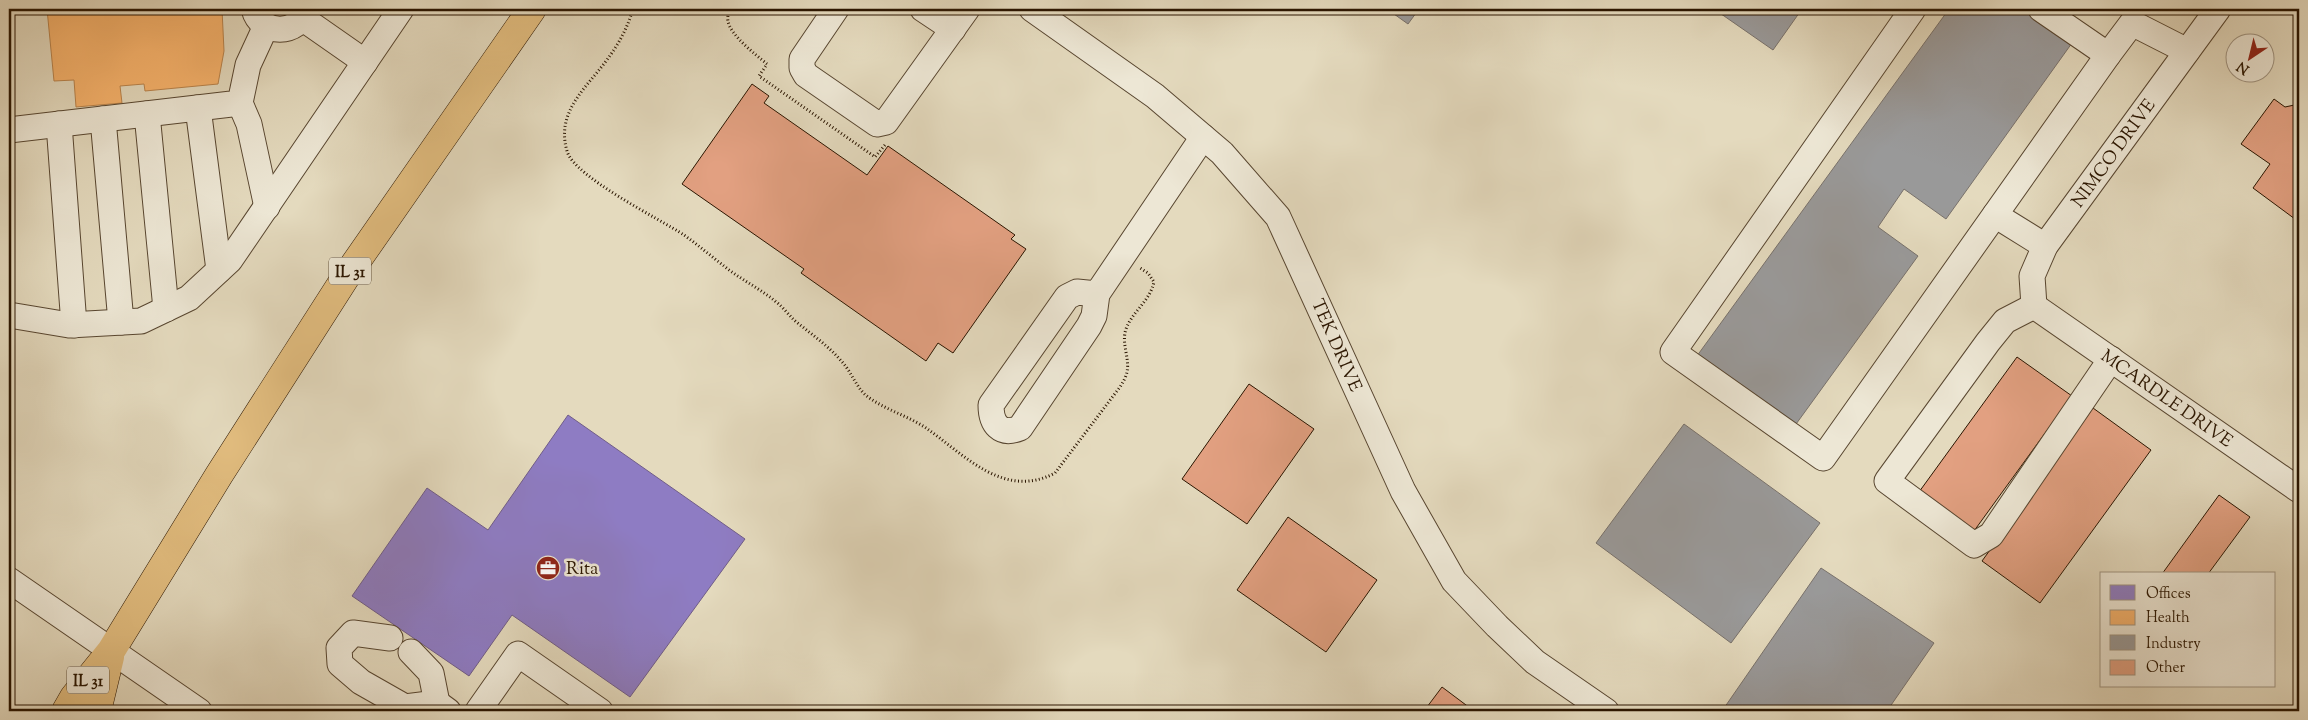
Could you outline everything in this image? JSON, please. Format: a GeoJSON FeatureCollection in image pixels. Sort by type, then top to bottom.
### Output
{"type":"FeatureCollection","features":[{"type":"Feature","properties":{"kind":"main road","name":"IL 31"},"geometry":{"type":"LineString","coordinates":[[66,711],[74,697],[111,651],[347,275],[532,9]]}},
{"type":"Feature","properties":{"kind":"main road","name":"IL 31"},"geometry":{"type":"LineString","coordinates":[[98,711],[111,651]]}},
{"type":"Feature","properties":{"kind":"street"},"geometry":{"type":"LineString","coordinates":[[9,315],[74,325],[141,322],[189,298],[230,260],[401,9]]}},
{"type":"Feature","properties":{"kind":"street"},"geometry":{"type":"LineString","coordinates":[[836,9],[802,59],[802,68],[806,75],[877,124],[886,122],[967,9]]}},
{"type":"Feature","properties":{"kind":"street"},"geometry":{"type":"LineString","coordinates":[[923,9],[953,29]]}},
{"type":"Feature","properties":{"kind":"street","name":"TEK DRIVE"},"geometry":{"type":"LineString","coordinates":[[1032,9],[1155,96],[1203,136],[1222,153],[1278,217],[1403,491],[1454,581],[1535,662],[1606,711]]}},
{"type":"Feature","properties":{"kind":"street"},"geometry":{"type":"LineString","coordinates":[[1913,9],[1673,352],[1823,458],[2108,55],[2132,24],[2187,51]]}},
{"type":"Feature","properties":{"kind":"street"},"geometry":{"type":"LineString","coordinates":[[2041,9],[2108,55]]}},
{"type":"Feature","properties":{"kind":"street","name":"NIMCO DRIVE"},"geometry":{"type":"LineString","coordinates":[[2034,306],[2032,276],[2045,246],[2218,9]]}},
{"type":"Feature","properties":{"kind":"street"},"geometry":{"type":"LineString","coordinates":[[267,207],[249,124],[240,103],[260,17],[283,30],[292,27],[304,13],[365,62]]}},
{"type":"Feature","properties":{"kind":"street"},"geometry":{"type":"LineString","coordinates":[[9,130],[240,103]]}},
{"type":"Feature","properties":{"kind":"street"},"geometry":{"type":"LineString","coordinates":[[198,108],[219,270]]}},
{"type":"Feature","properties":{"kind":"street"},"geometry":{"type":"LineString","coordinates":[[147,114],[166,309]]}},
{"type":"Feature","properties":{"kind":"street"},"geometry":{"type":"LineString","coordinates":[[103,119],[121,322]]}},
{"type":"Feature","properties":{"kind":"street"},"geometry":{"type":"LineString","coordinates":[[59,124],[74,325]]}},
{"type":"Feature","properties":{"kind":"street"},"geometry":{"type":"LineString","coordinates":[[1097,294],[1077,292],[1067,297],[991,406],[991,416],[994,424],[1002,431],[1012,431],[1020,428],[1089,326],[1094,316],[1097,294],[1203,136]]}},
{"type":"Feature","properties":{"kind":"street"},"geometry":{"type":"LineString","coordinates":[[1995,215],[2045,246]]}},
{"type":"Feature","properties":{"kind":"street"},"geometry":{"type":"LineString","coordinates":[[2034,306],[2004,321],[1887,481],[1974,545],[1991,535],[2110,359]]}},
{"type":"Feature","properties":{"kind":"street","name":"MCARDLE DRIVE"},"geometry":{"type":"LineString","coordinates":[[2034,306],[2299,490]]}},
{"type":"Feature","properties":{"kind":"street"},"geometry":{"type":"LineString","coordinates":[[9,580],[199,711]]}},
{"type":"Feature","properties":{"kind":"street"},"geometry":{"type":"LineString","coordinates":[[390,638],[353,632],[339,648],[340,664],[361,682],[405,707],[442,707],[431,673],[411,652]]}},
{"type":"Feature","properties":{"kind":"street"},"geometry":{"type":"LineString","coordinates":[[478,711],[518,654],[600,711]]}},
{"type":"Feature","properties":{"kind":"path"},"geometry":{"type":"LineString","coordinates":[[632,9],[620,42],[571,107],[566,122],[566,140],[567,152],[574,164],[592,179],[685,236],[724,267],[777,302],[838,358],[867,397],[907,417],[958,453],[1002,479],[1025,483],[1042,480],[1055,473],[1120,387],[1127,373],[1128,358],[1124,340],[1126,328],[1152,293],[1154,282],[1148,273],[1122,256]]}},
{"type":"Feature","properties":{"kind":"building: Offices","name":"Rita"},"geometry":{"type":"Polygon","coordinates":[[[568,415],[745,539],[630,697],[512,615],[469,676],[352,596],[427,488],[488,530],[568,415]]]}},
{"type":"Feature","properties":{"kind":"building: Health"},"geometry":{"type":"Polygon","coordinates":[[[47,9],[222,9],[224,51],[218,84],[145,91],[144,84],[120,86],[122,103],[76,107],[74,80],[54,81],[47,9]]]}},
{"type":"Feature","properties":{"kind":"building: Industry"},"geometry":{"type":"Polygon","coordinates":[[[1387,9],[1419,9],[1408,24],[1387,9]]]}},
{"type":"Feature","properties":{"kind":"building: Industry"},"geometry":{"type":"Polygon","coordinates":[[[1714,9],[1802,9],[1773,50],[1714,9]]]}},
{"type":"Feature","properties":{"kind":"building: Industry"},"geometry":{"type":"Polygon","coordinates":[[[1949,9],[2023,9],[2072,43],[1946,219],[1904,189],[1878,227],[1918,256],[1791,431],[1694,360],[1949,9]]]}},
{"type":"Feature","properties":{"kind":"building: Industry"},"geometry":{"type":"Polygon","coordinates":[[[1684,424],[1820,523],[1731,643],[1596,543],[1684,424]]]}},
{"type":"Feature","properties":{"kind":"building: Industry"},"geometry":{"type":"Polygon","coordinates":[[[1821,568],[1934,643],[1887,711],[1722,711],[1821,568]]]}},
{"type":"Feature","properties":{"kind":"building: Other"},"geometry":{"type":"Polygon","coordinates":[[[752,84],[769,96],[764,103],[867,175],[888,146],[1015,235],[1011,239],[1026,249],[953,353],[938,343],[926,361],[801,273],[804,269],[682,184],[752,84]]]}},
{"type":"Feature","properties":{"kind":"building: Other"},"geometry":{"type":"Polygon","coordinates":[[[2274,99],[2285,107],[2299,104],[2299,222],[2253,188],[2270,164],[2241,144],[2274,99]]]}},
{"type":"Feature","properties":{"kind":"building: Other"},"geometry":{"type":"Polygon","coordinates":[[[2017,357],[2072,396],[1974,531],[1919,492],[2017,357]]]}},
{"type":"Feature","properties":{"kind":"building: Other"},"geometry":{"type":"Polygon","coordinates":[[[1249,384],[1314,429],[1247,524],[1182,479],[1249,384]]]}},
{"type":"Feature","properties":{"kind":"building: Other"},"geometry":{"type":"Polygon","coordinates":[[[2093,408],[2151,450],[2040,603],[1982,561],[2093,408]]]}},
{"type":"Feature","properties":{"kind":"building: Other"},"geometry":{"type":"Polygon","coordinates":[[[2219,495],[2250,517],[2209,572],[2163,572],[2219,495]]]}},
{"type":"Feature","properties":{"kind":"building: Other"},"geometry":{"type":"Polygon","coordinates":[[[1288,517],[1377,580],[1326,652],[1237,590],[1288,517]]]}},
{"type":"Feature","properties":{"kind":"building: Other"},"geometry":{"type":"Polygon","coordinates":[[[1442,687],[1474,711],[1424,711],[1442,687]]]}},
{"type":"Feature","properties":{"kind":"place","name":"Rita"},"geometry":{"type":"Point","coordinates":[548,568]}}]}
